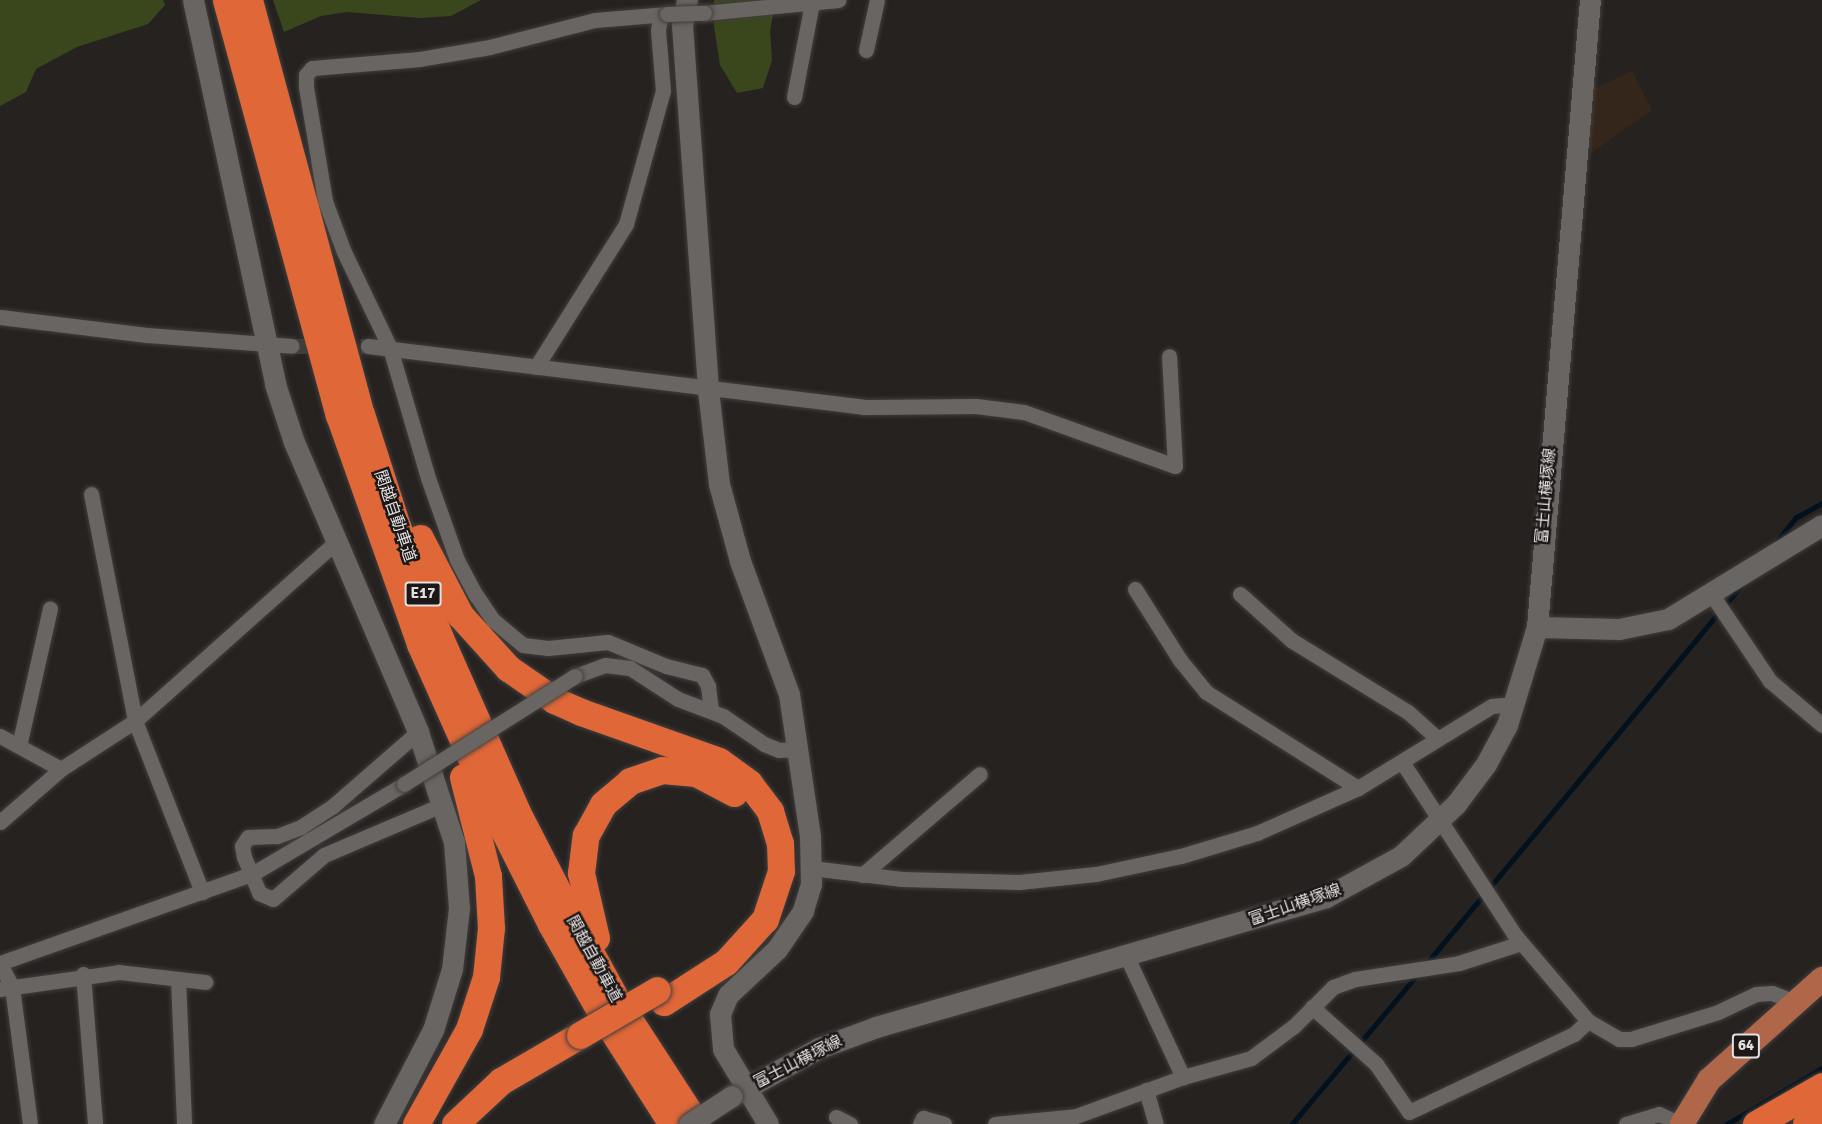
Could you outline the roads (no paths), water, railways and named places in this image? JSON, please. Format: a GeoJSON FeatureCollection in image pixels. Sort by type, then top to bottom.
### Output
{"type":"FeatureCollection","features":[{"type":"Feature","properties":{"kind":"highway","name":"関越自動車道"},"geometry":{"type":"LineString","coordinates":[[226,0],[245,16],[397,526],[478,726],[519,816],[617,1001],[697,1124]]}},
{"type":"Feature","properties":{"kind":"highway","name":"関越自動車道"},"geometry":{"type":"LineString","coordinates":[[245,16],[339,415],[379,537],[420,644],[502,827],[600,1011],[672,1124]]}},
{"type":"Feature","properties":{"kind":"highway"},"geometry":{"type":"LineString","coordinates":[[328,296],[363,399],[429,561],[476,637],[508,668],[554,700],[719,761],[749,783],[770,812],[780,843],[781,871],[765,919],[726,962],[660,996],[583,1042],[503,1099],[476,1124]]}},
{"type":"Feature","properties":{"kind":"highway"},"geometry":{"type":"LineString","coordinates":[[379,537],[476,818],[490,903],[490,952],[480,1003],[416,1124]]}},
{"type":"Feature","properties":{"kind":"highway"},"geometry":{"type":"LineString","coordinates":[[660,996],[731,936],[748,914],[762,880],[762,843],[750,812],[726,786],[696,772],[662,770],[630,781],[603,804],[586,835],[581,873],[587,914],[604,955],[707,1124]]}},
{"type":"Feature","properties":{"kind":"highway"},"geometry":{"type":"LineString","coordinates":[[456,1124],[501,1081],[583,1042]]}},
{"type":"Feature","properties":{"kind":"highway"},"geometry":{"type":"LineString","coordinates":[[1756,1124],[1822,1086]]}},
{"type":"Feature","properties":{"kind":"highway"},"geometry":{"type":"LineString","coordinates":[[1806,1124],[1822,1114]]}},
{"type":"Feature","properties":{"kind":"main road","name":"64"},"geometry":{"type":"LineString","coordinates":[[1681,1124],[1709,1080],[1822,979]]}},
{"type":"Feature","properties":{"kind":"street"},"geometry":{"type":"LineString","coordinates":[[193,0],[267,345],[294,442],[418,732],[444,804],[459,880],[458,942],[433,1030],[384,1124]]}},
{"type":"Feature","properties":{"kind":"street"},"geometry":{"type":"LineString","coordinates":[[687,0],[682,25],[708,390],[726,512],[740,561],[784,675],[799,749],[811,868],[807,898],[796,923],[777,949],[734,988],[720,1014],[723,1049],[739,1092],[689,1124]]}},
{"type":"Feature","properties":{"kind":"street"},"geometry":{"type":"LineString","coordinates":[[711,710],[705,680],[696,673],[666,666],[608,642],[528,646],[509,635],[493,620],[458,560],[410,427],[390,348],[344,252],[325,201],[306,87],[308,71],[490,47],[594,20],[704,13],[838,0]]}},
{"type":"Feature","properties":{"kind":"street"},"geometry":{"type":"LineString","coordinates":[[866,50],[877,0]]}},
{"type":"Feature","properties":{"kind":"street","name":"富士山横塚線"},"geometry":{"type":"LineString","coordinates":[[768,1124],[739,1092],[844,1038],[1326,897],[1401,856],[1440,821],[1485,764],[1516,704],[1537,627],[1590,0]]}},
{"type":"Feature","properties":{"kind":"street"},"geometry":{"type":"LineString","coordinates":[[794,97],[812,3]]}},
{"type":"Feature","properties":{"kind":"street"},"geometry":{"type":"LineString","coordinates":[[536,367],[626,224],[663,91],[664,15]]}},
{"type":"Feature","properties":{"kind":"street"},"geometry":{"type":"LineString","coordinates":[[0,317],[267,345],[292,345]]}},
{"type":"Feature","properties":{"kind":"street"},"geometry":{"type":"LineString","coordinates":[[368,345],[708,390],[863,407],[976,405],[1024,412],[1175,466],[1169,356]]}},
{"type":"Feature","properties":{"kind":"street"},"geometry":{"type":"LineString","coordinates":[[91,494],[135,721],[202,892]]}},
{"type":"Feature","properties":{"kind":"street"},"geometry":{"type":"LineString","coordinates":[[1537,627],[1636,627],[1668,619],[1712,595],[1822,525]]}},
{"type":"Feature","properties":{"kind":"street"},"geometry":{"type":"LineString","coordinates":[[0,822],[61,769],[135,721],[337,541]]}},
{"type":"Feature","properties":{"kind":"street"},"geometry":{"type":"LineString","coordinates":[[1135,589],[1180,660],[1206,692],[1358,788]]}},
{"type":"Feature","properties":{"kind":"street"},"geometry":{"type":"LineString","coordinates":[[1240,594],[1291,640],[1416,717],[1438,739]]}},
{"type":"Feature","properties":{"kind":"street"},"geometry":{"type":"LineString","coordinates":[[1712,595],[1770,681],[1822,725]]}},
{"type":"Feature","properties":{"kind":"street"},"geometry":{"type":"LineString","coordinates":[[19,746],[50,608]]}},
{"type":"Feature","properties":{"kind":"street"},"geometry":{"type":"LineString","coordinates":[[30,1124],[0,964],[252,874],[404,784],[575,676],[593,668],[622,666],[688,704],[711,710],[773,748],[799,749]]}},
{"type":"Feature","properties":{"kind":"street"},"geometry":{"type":"LineString","coordinates":[[811,868],[862,875],[987,882],[1096,874],[1236,840],[1358,788],[1492,706],[1516,704]]}},
{"type":"Feature","properties":{"kind":"street"},"geometry":{"type":"LineString","coordinates":[[418,732],[333,806],[289,833],[244,841],[242,852],[262,896],[273,899],[324,855],[444,804]]}},
{"type":"Feature","properties":{"kind":"street"},"geometry":{"type":"LineString","coordinates":[[0,736],[61,769]]}},
{"type":"Feature","properties":{"kind":"street"},"geometry":{"type":"LineString","coordinates":[[1402,762],[1521,943],[1588,1021],[1619,1039],[1630,1040],[1718,1012],[1756,994],[1772,993],[1795,1002]]}},
{"type":"Feature","properties":{"kind":"street"},"geometry":{"type":"LineString","coordinates":[[862,875],[980,774]]}},
{"type":"Feature","properties":{"kind":"street"},"geometry":{"type":"LineString","coordinates":[[995,1124],[1076,1116],[1183,1077],[1251,1058],[1294,1026],[1333,987],[1355,978],[1459,963],[1521,943]]}},
{"type":"Feature","properties":{"kind":"street"},"geometry":{"type":"LineString","coordinates":[[1126,955],[1183,1077]]}},
{"type":"Feature","properties":{"kind":"street"},"geometry":{"type":"LineString","coordinates":[[6,988],[83,974],[119,972],[205,981]]}},
{"type":"Feature","properties":{"kind":"street"},"geometry":{"type":"LineString","coordinates":[[83,974],[95,1124]]}},
{"type":"Feature","properties":{"kind":"street"},"geometry":{"type":"LineString","coordinates":[[178,979],[184,1124]]}},
{"type":"Feature","properties":{"kind":"street"},"geometry":{"type":"LineString","coordinates":[[1312,1007],[1376,1064],[1409,1112],[1574,1034],[1588,1021]]}},
{"type":"Feature","properties":{"kind":"street"},"geometry":{"type":"LineString","coordinates":[[1146,1090],[1156,1124]]}},
{"type":"Feature","properties":{"kind":"street"},"geometry":{"type":"LineString","coordinates":[[1626,1124],[1659,1114],[1681,1124]]}},
{"type":"Feature","properties":{"kind":"street"},"geometry":{"type":"LineString","coordinates":[[836,1117],[850,1124]]}},
{"type":"Feature","properties":{"kind":"street"},"geometry":{"type":"LineString","coordinates":[[920,1124],[923,1118],[944,1124]]}},
{"type":"Feature","properties":{"kind":"waterway"},"geometry":{"type":"LineString","coordinates":[[1775,544],[1795,518],[1822,503]]}},
{"type":"Feature","properties":{"kind":"waterway"},"geometry":{"type":"LineString","coordinates":[[1426,964],[1743,583]]}},
{"type":"Feature","properties":{"kind":"waterway"},"geometry":{"type":"LineString","coordinates":[[1292,1124],[1417,975]]}},
{"type":"Feature","properties":{"kind":"waterway"},"geometry":{"type":"LineString","coordinates":[[1727,1124],[1822,1068]]}},
{"type":"Feature","properties":{"kind":"tunnel"},"geometry":{"type":"LineString","coordinates":[[292,346],[368,346]]}}]}
